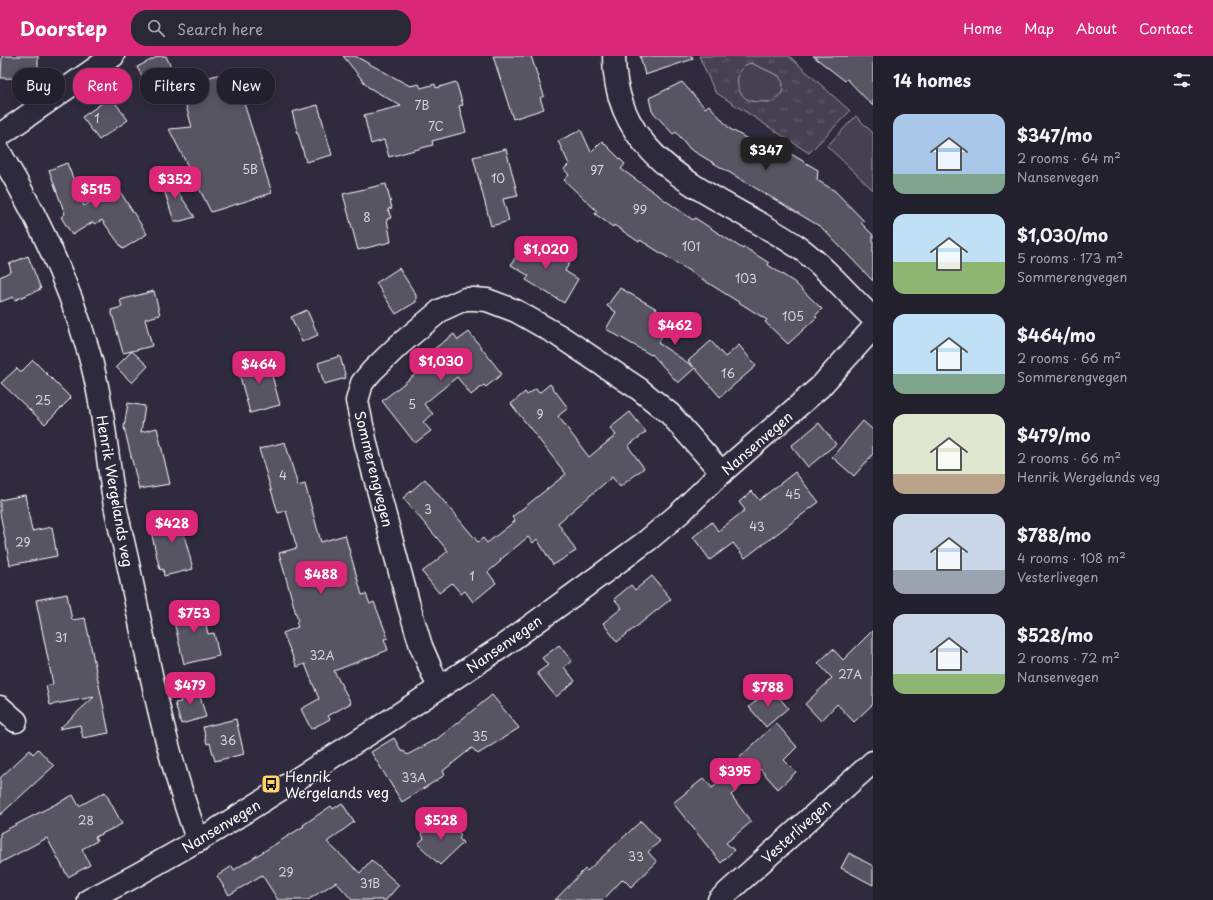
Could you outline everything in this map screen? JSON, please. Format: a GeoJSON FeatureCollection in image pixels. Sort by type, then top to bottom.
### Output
{"type":"FeatureCollection","features":[{"type":"Feature","properties":{"kind":"street"},"geometry":{"type":"LineString","coordinates":[[0,135],[113,56]]}},
{"type":"Feature","properties":{"kind":"street"},"geometry":{"type":"LineString","coordinates":[[614,56],[618,90],[627,116],[641,141],[662,163],[689,182],[777,233],[802,250],[824,269],[873,318]]}},
{"type":"Feature","properties":{"kind":"street","name":"Henrik Wergelands veg"},"geometry":{"type":"LineString","coordinates":[[0,153],[39,225],[53,255],[69,294],[89,352],[101,415],[119,528],[131,578],[144,647],[180,794],[198,841]]}},
{"type":"Feature","properties":{"kind":"street","name":"Sommerengvegen"},"geometry":{"type":"LineString","coordinates":[[439,688],[421,646],[409,606],[364,437],[357,401],[362,383],[372,371],[399,345],[441,310],[465,299],[488,300],[516,311],[558,335],[639,389],[670,414],[722,473]]}},
{"type":"Feature","properties":{"kind":"street","name":"Nansenvegen"},"geometry":{"type":"LineString","coordinates":[[89,900],[198,841],[500,648],[648,540],[820,387],[873,328]]}},
{"type":"Feature","properties":{"kind":"street"},"geometry":{"type":"LineString","coordinates":[[0,707],[16,721]]}},
{"type":"Feature","properties":{"kind":"street","name":"Vesterlivegen"},"geometry":{"type":"LineString","coordinates":[[719,900],[873,762]]}},
{"type":"Feature","properties":{"kind":"green space"},"geometry":{"type":"Polygon","coordinates":[[[699,56],[789,56],[850,111],[809,153],[715,92],[699,56]],[[751,63],[751,101],[771,102],[779,76],[751,63]]]}},
{"type":"Feature","properties":{"kind":"green space"},"geometry":{"type":"Polygon","coordinates":[[[751,63],[779,76],[783,83],[782,93],[771,102],[751,101],[744,97],[741,93],[738,84],[739,73],[745,65],[751,63]]]}},
{"type":"Feature","properties":{"kind":"green space"},"geometry":{"type":"Polygon","coordinates":[[[856,116],[873,133],[873,190],[827,146],[856,116]]]}},
{"type":"Feature","properties":{"kind":"building"},"geometry":{"type":"Polygon","coordinates":[[[2,56],[38,56],[38,68],[12,68],[12,78],[1,78],[2,56]]]}},
{"type":"Feature","properties":{"kind":"building"},"geometry":{"type":"Polygon","coordinates":[[[159,56],[166,56],[171,68],[140,68],[140,72],[137,67],[159,56]]]}},
{"type":"Feature","properties":{"kind":"building"},"geometry":{"type":"Polygon","coordinates":[[[343,56],[355,56],[410,86],[419,84],[421,88],[435,84],[436,88],[456,82],[463,105],[459,106],[466,132],[432,141],[433,145],[389,157],[384,140],[371,144],[364,115],[401,106],[368,87],[343,56]]]}},
{"type":"Feature","properties":{"kind":"building"},"geometry":{"type":"Polygon","coordinates":[[[493,56],[531,56],[544,96],[540,98],[544,109],[513,119],[493,56]]]}},
{"type":"Feature","properties":{"kind":"building"},"geometry":{"type":"Polygon","coordinates":[[[640,56],[692,56],[693,59],[645,75],[640,56]]]}},
{"type":"Feature","properties":{"kind":"building"},"geometry":{"type":"Polygon","coordinates":[[[813,56],[873,56],[873,106],[847,79],[845,81],[813,56]]]}},
{"type":"Feature","properties":{"kind":"building"},"geometry":{"type":"Polygon","coordinates":[[[217,75],[217,104],[244,104],[272,193],[211,212],[169,129],[192,127],[185,104],[209,104],[209,77],[217,75]]]}},
{"type":"Feature","properties":{"kind":"building"},"geometry":{"type":"Polygon","coordinates":[[[682,82],[705,108],[709,105],[730,129],[760,146],[764,138],[818,170],[817,180],[835,191],[864,221],[861,223],[873,235],[873,281],[821,227],[690,149],[676,132],[673,134],[652,111],[649,98],[682,82]]]}},
{"type":"Feature","properties":{"kind":"building"},"geometry":{"type":"Polygon","coordinates":[[[101,104],[116,104],[128,120],[99,140],[82,117],[101,104]]]}},
{"type":"Feature","properties":{"kind":"building"},"geometry":{"type":"Polygon","coordinates":[[[318,105],[332,155],[306,162],[292,112],[318,105]]]}},
{"type":"Feature","properties":{"kind":"building"},"geometry":{"type":"Polygon","coordinates":[[[581,130],[591,152],[602,141],[625,164],[621,169],[693,220],[695,218],[743,249],[744,247],[769,263],[768,265],[794,282],[822,309],[815,316],[817,317],[788,344],[765,322],[767,320],[640,240],[639,242],[614,225],[613,227],[595,214],[597,211],[564,180],[569,175],[564,169],[569,164],[558,141],[581,130]]]}},
{"type":"Feature","properties":{"kind":"building"},"geometry":{"type":"Polygon","coordinates":[[[506,149],[518,196],[503,199],[509,221],[491,226],[473,157],[506,149]]]}},
{"type":"Feature","properties":{"kind":"building"},"geometry":{"type":"Polygon","coordinates":[[[67,163],[84,206],[112,188],[115,193],[119,190],[147,234],[123,249],[102,220],[95,224],[93,222],[72,235],[61,217],[65,214],[49,170],[67,163]]]}},
{"type":"Feature","properties":{"kind":"building"},"geometry":{"type":"Polygon","coordinates":[[[162,169],[195,217],[181,221],[174,221],[158,171],[162,169]]]}},
{"type":"Feature","properties":{"kind":"building"},"geometry":{"type":"Polygon","coordinates":[[[386,184],[392,208],[388,209],[391,218],[387,219],[391,242],[358,250],[343,194],[386,184]]]}},
{"type":"Feature","properties":{"kind":"building"},"geometry":{"type":"Polygon","coordinates":[[[525,241],[543,252],[548,244],[572,258],[565,271],[578,279],[564,303],[526,280],[529,276],[511,265],[525,241]]]}},
{"type":"Feature","properties":{"kind":"building"},"geometry":{"type":"Polygon","coordinates":[[[28,256],[41,289],[15,300],[13,297],[0,302],[0,277],[11,271],[9,264],[28,256]]]}},
{"type":"Feature","properties":{"kind":"building"},"geometry":{"type":"Polygon","coordinates":[[[399,268],[416,295],[416,302],[396,314],[376,283],[399,268]]]}},
{"type":"Feature","properties":{"kind":"building"},"geometry":{"type":"Polygon","coordinates":[[[620,288],[657,309],[650,322],[665,331],[658,343],[694,367],[688,361],[711,341],[725,357],[739,345],[756,366],[720,397],[695,368],[678,383],[652,354],[651,355],[606,329],[616,312],[607,306],[620,288]]]}},
{"type":"Feature","properties":{"kind":"building"},"geometry":{"type":"Polygon","coordinates":[[[154,291],[160,315],[145,319],[152,346],[123,353],[111,310],[122,307],[120,300],[154,291]]]}},
{"type":"Feature","properties":{"kind":"building"},"geometry":{"type":"Polygon","coordinates":[[[307,310],[318,335],[302,342],[291,317],[307,310]]]}},
{"type":"Feature","properties":{"kind":"building"},"geometry":{"type":"Polygon","coordinates":[[[469,332],[502,374],[486,387],[484,385],[471,395],[457,377],[424,404],[433,414],[423,422],[431,431],[415,443],[382,401],[439,355],[434,349],[454,334],[458,340],[469,332]]]}},
{"type":"Feature","properties":{"kind":"building"},"geometry":{"type":"Polygon","coordinates":[[[132,351],[148,366],[132,383],[116,367],[132,351]]]}},
{"type":"Feature","properties":{"kind":"building"},"geometry":{"type":"Polygon","coordinates":[[[340,356],[346,378],[324,384],[318,363],[340,356]]]}},
{"type":"Feature","properties":{"kind":"building"},"geometry":{"type":"Polygon","coordinates":[[[267,357],[280,405],[250,413],[237,366],[267,357]]]}},
{"type":"Feature","properties":{"kind":"building"},"geometry":{"type":"Polygon","coordinates":[[[33,360],[71,398],[45,424],[1,383],[17,368],[21,372],[33,360]]]}},
{"type":"Feature","properties":{"kind":"building"},"geometry":{"type":"Polygon","coordinates":[[[550,384],[568,408],[558,416],[589,457],[616,435],[610,428],[630,412],[646,432],[628,446],[644,468],[620,487],[612,477],[558,523],[576,551],[553,565],[537,539],[533,543],[528,537],[488,572],[496,583],[473,602],[465,591],[461,594],[452,583],[439,593],[422,572],[448,551],[403,498],[425,479],[478,542],[483,538],[487,543],[515,521],[512,517],[566,474],[511,404],[525,392],[527,395],[536,389],[539,393],[550,384]]]}},
{"type":"Feature","properties":{"kind":"building"},"geometry":{"type":"Polygon","coordinates":[[[128,403],[145,406],[141,432],[157,428],[170,484],[139,489],[124,427],[128,403]]]}},
{"type":"Feature","properties":{"kind":"building"},"geometry":{"type":"Polygon","coordinates":[[[863,421],[873,430],[873,454],[854,476],[832,457],[863,421]]]}},
{"type":"Feature","properties":{"kind":"building"},"geometry":{"type":"Polygon","coordinates":[[[819,423],[836,444],[808,467],[791,446],[819,423]]]}},
{"type":"Feature","properties":{"kind":"building"},"geometry":{"type":"Polygon","coordinates":[[[285,442],[298,486],[305,484],[321,542],[345,535],[362,595],[366,594],[370,604],[374,602],[388,638],[384,639],[388,650],[334,671],[351,703],[328,716],[330,719],[311,729],[301,709],[319,699],[305,664],[297,667],[283,633],[298,627],[296,622],[298,621],[279,553],[297,548],[286,511],[278,513],[259,449],[285,442]]]}},
{"type":"Feature","properties":{"kind":"building"},"geometry":{"type":"Polygon","coordinates":[[[795,472],[819,502],[745,558],[733,543],[710,560],[693,537],[712,522],[718,531],[745,510],[739,502],[752,491],[759,500],[795,472]]]}},
{"type":"Feature","properties":{"kind":"building"},"geometry":{"type":"Polygon","coordinates":[[[25,495],[32,531],[52,527],[57,556],[10,565],[0,513],[0,500],[25,495]]]}},
{"type":"Feature","properties":{"kind":"building"},"geometry":{"type":"Polygon","coordinates":[[[187,514],[192,532],[184,534],[193,569],[164,576],[163,569],[160,570],[149,523],[187,514]]]}},
{"type":"Feature","properties":{"kind":"building"},"geometry":{"type":"Polygon","coordinates":[[[652,576],[671,599],[617,642],[603,623],[622,608],[614,599],[631,585],[635,590],[652,576]]]}},
{"type":"Feature","properties":{"kind":"building"},"geometry":{"type":"Polygon","coordinates":[[[67,594],[72,620],[85,618],[109,733],[83,738],[80,725],[59,729],[94,697],[50,705],[46,686],[53,684],[36,600],[67,594]]]}},
{"type":"Feature","properties":{"kind":"building"},"geometry":{"type":"Polygon","coordinates":[[[201,602],[208,634],[214,633],[219,656],[184,664],[171,609],[201,602]]]}},
{"type":"Feature","properties":{"kind":"building"},"geometry":{"type":"Polygon","coordinates":[[[873,630],[873,704],[854,722],[837,704],[821,721],[805,704],[832,678],[818,663],[833,649],[843,660],[873,630]]]}},
{"type":"Feature","properties":{"kind":"building"},"geometry":{"type":"Polygon","coordinates":[[[559,645],[572,661],[564,667],[575,681],[556,697],[537,673],[548,665],[542,658],[559,645]]]}},
{"type":"Feature","properties":{"kind":"building"},"geometry":{"type":"Polygon","coordinates":[[[197,686],[206,717],[181,724],[175,703],[181,702],[178,691],[197,686]]]}},
{"type":"Feature","properties":{"kind":"building"},"geometry":{"type":"Polygon","coordinates":[[[771,688],[788,708],[766,727],[749,707],[771,688]]]}},
{"type":"Feature","properties":{"kind":"building"},"geometry":{"type":"Polygon","coordinates":[[[492,695],[519,728],[478,754],[472,748],[443,771],[445,775],[402,802],[371,752],[394,738],[402,752],[404,751],[407,755],[437,739],[492,695]]]}},
{"type":"Feature","properties":{"kind":"building"},"geometry":{"type":"Polygon","coordinates":[[[236,719],[244,754],[215,761],[210,743],[207,744],[203,727],[236,719]]]}},
{"type":"Feature","properties":{"kind":"building"},"geometry":{"type":"Polygon","coordinates":[[[776,723],[797,747],[784,760],[796,772],[778,789],[760,769],[731,795],[751,822],[726,843],[734,850],[721,863],[673,803],[704,778],[712,788],[741,765],[736,761],[776,723]]]}},
{"type":"Feature","properties":{"kind":"building"},"geometry":{"type":"Polygon","coordinates":[[[38,749],[54,766],[0,815],[0,778],[30,750],[33,754],[38,749]]]}},
{"type":"Feature","properties":{"kind":"building"},"geometry":{"type":"Polygon","coordinates":[[[105,792],[122,824],[95,837],[97,841],[82,849],[90,865],[68,877],[47,838],[0,863],[0,833],[73,795],[79,806],[105,792]]]}},
{"type":"Feature","properties":{"kind":"building"},"geometry":{"type":"Polygon","coordinates":[[[342,803],[354,822],[327,842],[360,873],[371,860],[399,885],[386,900],[352,900],[336,882],[308,900],[278,900],[262,875],[229,895],[217,876],[232,866],[234,870],[304,826],[303,825],[331,806],[333,809],[342,803]]]}},
{"type":"Feature","properties":{"kind":"building"},"geometry":{"type":"Polygon","coordinates":[[[445,817],[461,835],[459,838],[463,843],[440,865],[418,844],[424,838],[421,833],[436,826],[445,817]]]}},
{"type":"Feature","properties":{"kind":"building"},"geometry":{"type":"Polygon","coordinates":[[[641,821],[660,841],[648,852],[657,862],[631,887],[623,879],[603,900],[555,900],[585,869],[587,871],[641,821]]]}},
{"type":"Feature","properties":{"kind":"building"},"geometry":{"type":"Polygon","coordinates":[[[849,853],[873,866],[873,885],[841,868],[849,853]]]}},
{"type":"Feature","properties":{"kind":"place","name":"Henrik Wergelands veg"},"geometry":{"type":"Point","coordinates":[271,784]}}]}
